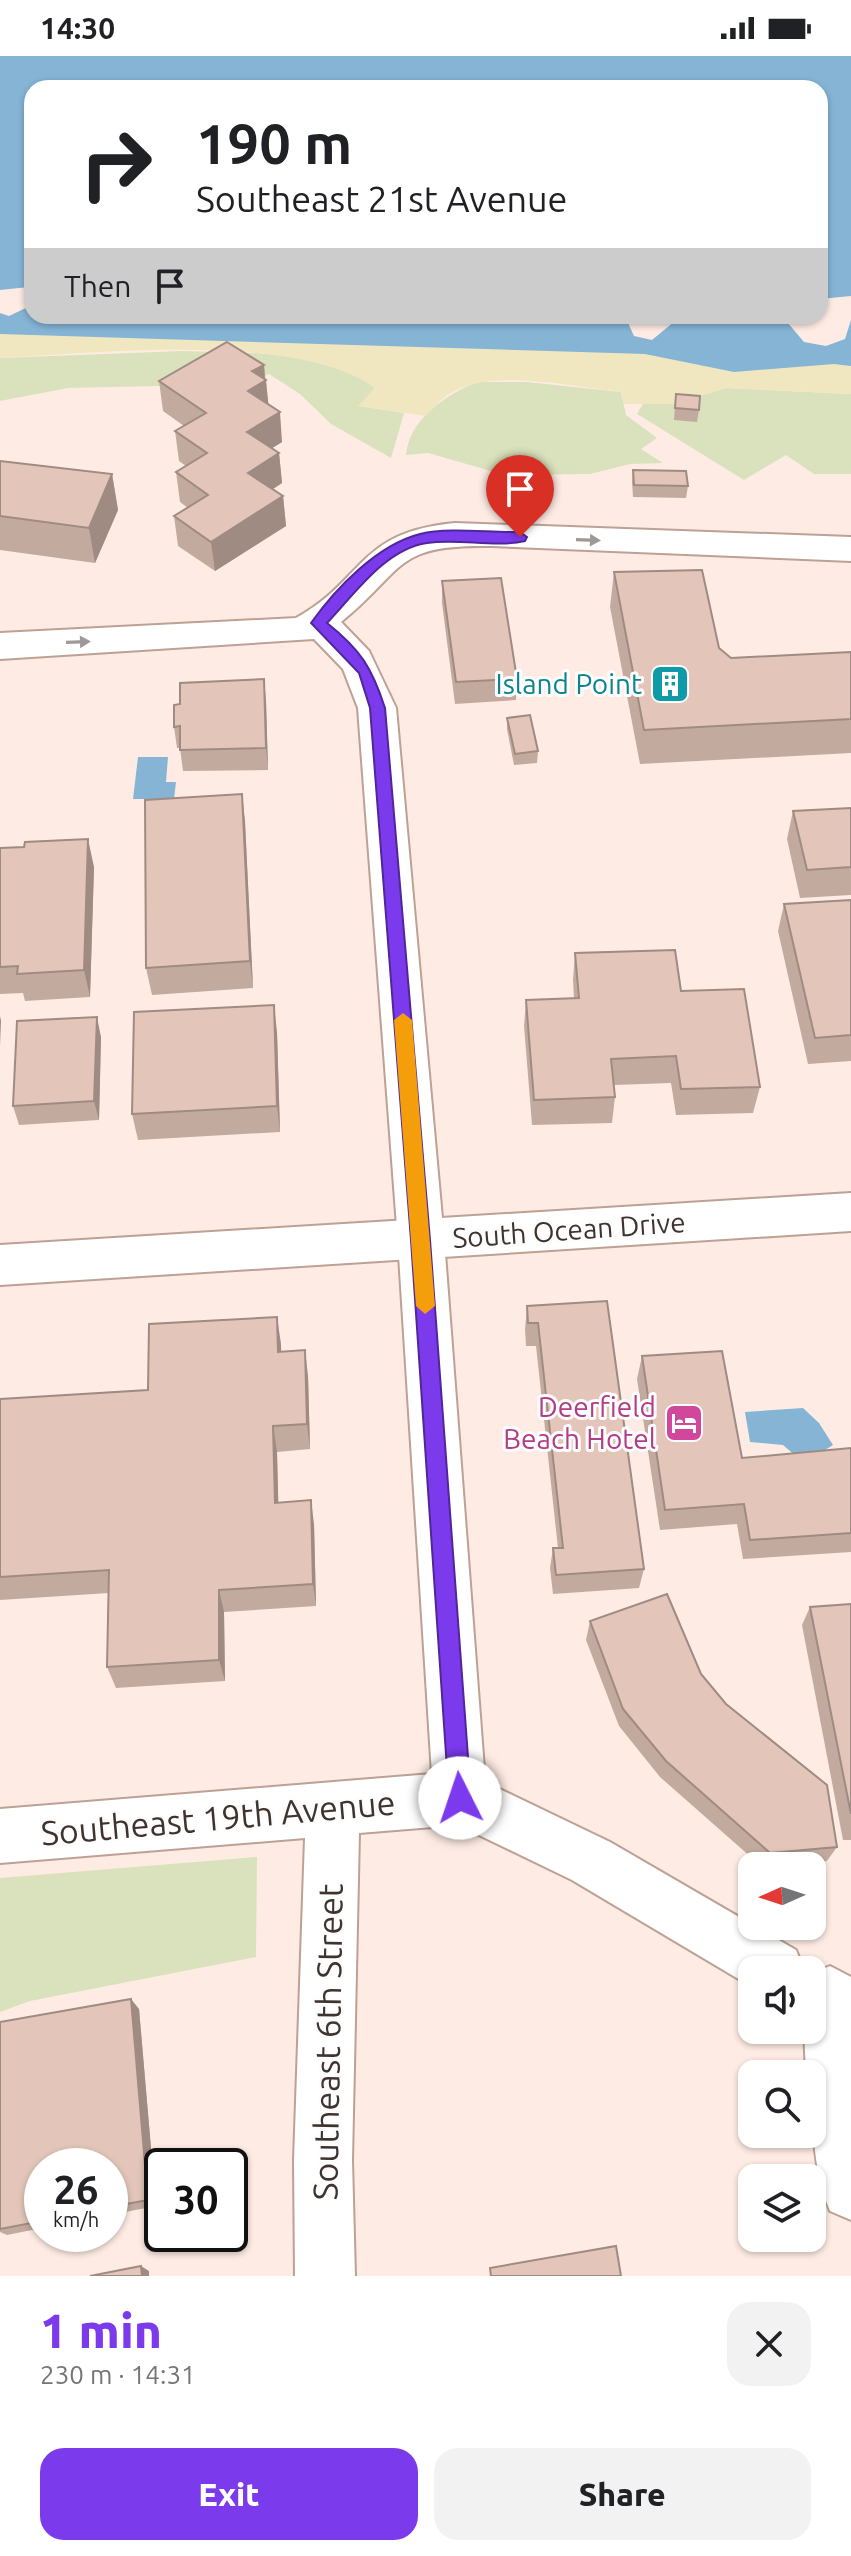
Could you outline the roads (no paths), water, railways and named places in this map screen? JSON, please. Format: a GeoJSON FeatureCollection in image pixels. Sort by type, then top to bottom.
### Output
{"type":"FeatureCollection","features":[{"type":"Feature","properties":{"kind":"street"},"geometry":{"type":"LineString","coordinates":[[0,646],[280,633],[318,623],[371,568],[396,549],[423,538],[490,536],[851,549]]}},
{"type":"Feature","properties":{"kind":"street"},"geometry":{"type":"LineString","coordinates":[[318,623],[343,644],[366,671],[377,708],[421,1240],[460,1798],[591,1861],[752,1956]]}},
{"type":"Feature","properties":{"kind":"street","name":"South Ocean Drive"},"geometry":{"type":"LineString","coordinates":[[0,1265],[851,1212]]}},
{"type":"Feature","properties":{"kind":"street","name":"Southeast 19th Avenue"},"geometry":{"type":"LineString","coordinates":[[0,1836],[460,1798]]}},
{"type":"Feature","properties":{"kind":"street","name":"Southeast 6th Street"},"geometry":{"type":"LineString","coordinates":[[325,2276],[323,2160],[333,1808]]}},
{"type":"Feature","properties":{"kind":"street"},"geometry":{"type":"LineString","coordinates":[[831,1994],[836,2107],[851,2190]]}},
{"type":"Feature","properties":{"kind":"water"},"geometry":{"type":"Polygon","coordinates":[[[0,56],[851,56],[851,366],[834,364],[734,372],[645,354],[0,334],[0,56]]]}},
{"type":"Feature","properties":{"kind":"water"},"geometry":{"type":"Polygon","coordinates":[[[138,757],[168,757],[166,782],[176,782],[174,799],[133,799],[138,757]]]}},
{"type":"Feature","properties":{"kind":"water"},"geometry":{"type":"Polygon","coordinates":[[[803,1408],[819,1423],[833,1445],[804,1463],[783,1445],[750,1442],[745,1412],[803,1408]]]}},
{"type":"Feature","properties":{"kind":"place","name":"Island Point"},"geometry":{"type":"Point","coordinates":[670,684]}},
{"type":"Feature","properties":{"kind":"place","name":"Deerfield Beach Hotel"},"geometry":{"type":"Point","coordinates":[684,1423]}}]}
